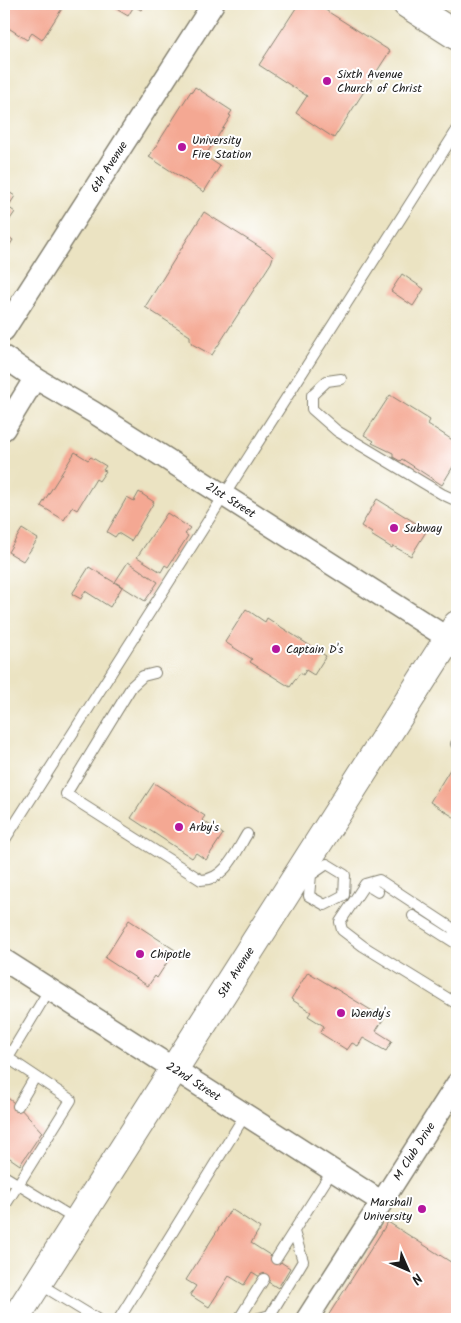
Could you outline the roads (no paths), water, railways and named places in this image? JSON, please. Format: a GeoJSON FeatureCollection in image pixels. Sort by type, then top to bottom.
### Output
{"type":"FeatureCollection","features":[{"type":"Feature","properties":{"kind":"main road"},"geometry":{"type":"LineString","coordinates":[[407,4],[457,36]]}},
{"type":"Feature","properties":{"kind":"main road","name":"5th Avenue"},"geometry":{"type":"LineString","coordinates":[[15,1319],[174,1070],[307,872],[454,636]]}},
{"type":"Feature","properties":{"kind":"street","name":"6th Avenue"},"geometry":{"type":"LineString","coordinates":[[4,330],[213,4]]}},
{"type":"Feature","properties":{"kind":"street","name":"21st Street"},"geometry":{"type":"LineString","coordinates":[[4,357],[35,378],[454,636]]}},
{"type":"Feature","properties":{"kind":"street"},"geometry":{"type":"LineString","coordinates":[[4,429],[35,378]]}},
{"type":"Feature","properties":{"kind":"street","name":"22nd Street"},"geometry":{"type":"LineString","coordinates":[[4,960],[382,1202]]}},
{"type":"Feature","properties":{"kind":"street","name":"M Club Drive"},"geometry":{"type":"LineString","coordinates":[[307,1319],[457,1084]]}},
{"type":"Feature","properties":{"kind":"lane"},"geometry":{"type":"LineString","coordinates":[[4,841],[457,130]]}},
{"type":"Feature","properties":{"kind":"lane"},"geometry":{"type":"LineString","coordinates":[[340,379],[327,381],[312,395],[312,409],[317,415],[337,431],[442,494],[457,501]]}},
{"type":"Feature","properties":{"kind":"lane"},"geometry":{"type":"LineString","coordinates":[[155,674],[143,676],[132,686],[66,794],[201,880],[217,877],[223,872],[248,834]]}},
{"type":"Feature","properties":{"kind":"lane"},"geometry":{"type":"LineString","coordinates":[[457,937],[452,928],[379,880],[365,884],[348,898],[325,905],[309,896],[307,872],[327,864],[345,875],[348,898],[340,922],[342,930],[364,946],[457,1003]]}},
{"type":"Feature","properties":{"kind":"lane"},"geometry":{"type":"LineString","coordinates":[[365,884],[378,892]]}},
{"type":"Feature","properties":{"kind":"lane"},"geometry":{"type":"LineString","coordinates":[[414,916],[457,944]]}},
{"type":"Feature","properties":{"kind":"lane"},"geometry":{"type":"LineString","coordinates":[[4,1207],[71,1100],[6,1057],[49,990]]}},
{"type":"Feature","properties":{"kind":"lane"},"geometry":{"type":"LineString","coordinates":[[18,1106],[35,1076]]}},
{"type":"Feature","properties":{"kind":"lane"},"geometry":{"type":"LineString","coordinates":[[119,1319],[245,1115]]}},
{"type":"Feature","properties":{"kind":"lane"},"geometry":{"type":"LineString","coordinates":[[276,1259],[332,1171]]}},
{"type":"Feature","properties":{"kind":"lane"},"geometry":{"type":"LineString","coordinates":[[4,1176],[78,1221]]}},
{"type":"Feature","properties":{"kind":"lane"},"geometry":{"type":"LineString","coordinates":[[256,1319],[270,1315],[303,1261],[294,1232]]}},
{"type":"Feature","properties":{"kind":"lane"},"geometry":{"type":"LineString","coordinates":[[239,1319],[264,1279]]}},
{"type":"Feature","properties":{"kind":"lane"},"geometry":{"type":"LineString","coordinates":[[38,1283],[96,1319]]}},
{"type":"Feature","properties":{"kind":"place","name":"Sixth Avenue Church of Christ"},"geometry":{"type":"Point","coordinates":[327,81]}},
{"type":"Feature","properties":{"kind":"place","name":"University Fire Station"},"geometry":{"type":"Point","coordinates":[182,147]}},
{"type":"Feature","properties":{"kind":"place","name":"Subway"},"geometry":{"type":"Point","coordinates":[394,528]}},
{"type":"Feature","properties":{"kind":"place","name":"Captain D's"},"geometry":{"type":"Point","coordinates":[276,649]}},
{"type":"Feature","properties":{"kind":"place","name":"Arby's"},"geometry":{"type":"Point","coordinates":[179,827]}},
{"type":"Feature","properties":{"kind":"place","name":"Chipotle"},"geometry":{"type":"Point","coordinates":[140,954]}},
{"type":"Feature","properties":{"kind":"place","name":"Wendy's"},"geometry":{"type":"Point","coordinates":[341,1013]}},
{"type":"Feature","properties":{"kind":"place","name":"Marshall University"},"geometry":{"type":"Point","coordinates":[422,1209]}}]}
